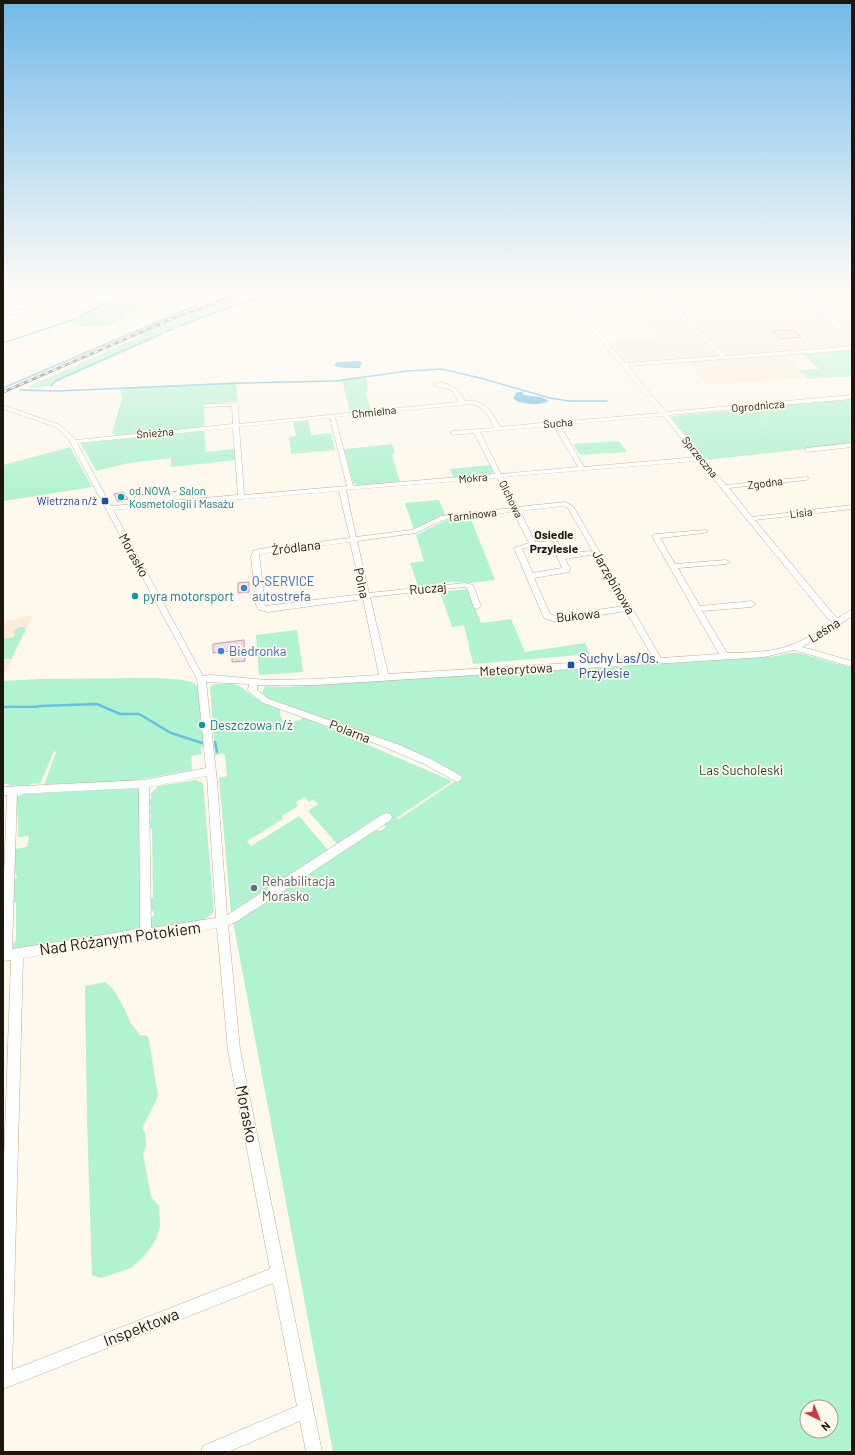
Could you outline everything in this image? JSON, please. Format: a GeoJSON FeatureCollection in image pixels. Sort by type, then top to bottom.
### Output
{"type":"FeatureCollection","features":[{"type":"Feature","properties":{"kind":"street","name":"Sprzeczna"},"geometry":{"type":"LineString","coordinates":[[619,359],[831,618],[838,622]]}},
{"type":"Feature","properties":{"kind":"street"},"geometry":{"type":"LineString","coordinates":[[623,364],[697,359]]}},
{"type":"Feature","properties":{"kind":"street"},"geometry":{"type":"LineString","coordinates":[[437,385],[452,388],[458,392],[463,403]]}},
{"type":"Feature","properties":{"kind":"street","name":"Ogrodnicza"},"geometry":{"type":"LineString","coordinates":[[664,415],[852,397]]}},
{"type":"Feature","properties":{"kind":"street","name":"Chmielna"},"geometry":{"type":"LineString","coordinates":[[237,426],[472,402],[482,404],[487,407],[498,428]]}},
{"type":"Feature","properties":{"kind":"street"},"geometry":{"type":"LineString","coordinates":[[205,406],[233,404],[235,406],[243,496]]}},
{"type":"Feature","properties":{"kind":"street","name":"Morasko"},"geometry":{"type":"LineString","coordinates":[[3,407],[58,426],[74,442],[108,508],[201,679],[211,771],[222,922],[234,1050],[314,1452]]}},
{"type":"Feature","properties":{"kind":"street","name":"Sucha"},"geometry":{"type":"LineString","coordinates":[[453,433],[555,422],[664,415]]}},
{"type":"Feature","properties":{"kind":"street"},"geometry":{"type":"LineString","coordinates":[[332,416],[350,487]]}},
{"type":"Feature","properties":{"kind":"street"},"geometry":{"type":"LineString","coordinates":[[555,422],[582,469]]}},
{"type":"Feature","properties":{"kind":"street","name":"Śnieżna"},"geometry":{"type":"LineString","coordinates":[[74,442],[237,426]]}},
{"type":"Feature","properties":{"kind":"street","name":"Olchowa"},"geometry":{"type":"LineString","coordinates":[[476,430],[533,544]]}},
{"type":"Feature","properties":{"kind":"street"},"geometry":{"type":"LineString","coordinates":[[807,450],[852,445]]}},
{"type":"Feature","properties":{"kind":"street","name":"Mokra"},"geometry":{"type":"LineString","coordinates":[[108,508],[701,459]]}},
{"type":"Feature","properties":{"kind":"street","name":"Zgodna"},"geometry":{"type":"LineString","coordinates":[[724,488],[806,478]]}},
{"type":"Feature","properties":{"kind":"street","name":"Polna"},"geometry":{"type":"LineString","coordinates":[[342,488],[384,677]]}},
{"type":"Feature","properties":{"kind":"street","name":"Tarninowa"},"geometry":{"type":"LineString","coordinates":[[353,540],[414,532],[441,518],[565,504],[569,505]]}},
{"type":"Feature","properties":{"kind":"street","name":"Jarzębinowa"},"geometry":{"type":"LineString","coordinates":[[569,505],[658,660]]}},
{"type":"Feature","properties":{"kind":"street","name":"Lisia"},"geometry":{"type":"LineString","coordinates":[[750,519],[852,507]]}},
{"type":"Feature","properties":{"kind":"street"},"geometry":{"type":"LineString","coordinates":[[704,531],[656,536],[723,655]]}},
{"type":"Feature","properties":{"kind":"street","name":"Źródlana"},"geometry":{"type":"LineString","coordinates":[[353,540],[260,551],[256,553],[255,557],[260,605],[262,608],[268,609],[365,596]]}},
{"type":"Feature","properties":{"kind":"street"},"geometry":{"type":"LineString","coordinates":[[533,544],[555,544],[561,556],[566,570],[530,576],[518,548],[533,544]]}},
{"type":"Feature","properties":{"kind":"street"},"geometry":{"type":"LineString","coordinates":[[561,556],[590,553]]}},
{"type":"Feature","properties":{"kind":"street"},"geometry":{"type":"LineString","coordinates":[[673,566],[726,562]]}},
{"type":"Feature","properties":{"kind":"street","name":"Bukowa"},"geometry":{"type":"LineString","coordinates":[[530,576],[550,618],[556,619],[628,608]]}},
{"type":"Feature","properties":{"kind":"street","name":"Ruczaj"},"geometry":{"type":"LineString","coordinates":[[365,596],[465,585],[470,587],[477,606]]}},
{"type":"Feature","properties":{"kind":"street"},"geometry":{"type":"LineString","coordinates":[[698,609],[752,604]]}},
{"type":"Feature","properties":{"kind":"street","name":"Leśna"},"geometry":{"type":"LineString","coordinates":[[796,647],[852,612]]}},
{"type":"Feature","properties":{"kind":"street"},"geometry":{"type":"LineString","coordinates":[[796,647],[804,651],[852,664]]}},
{"type":"Feature","properties":{"kind":"street","name":"Meteorytowa"},"geometry":{"type":"LineString","coordinates":[[201,679],[298,682],[723,655],[770,654],[796,647]]}},
{"type":"Feature","properties":{"kind":"street","name":"Polarna"},"geometry":{"type":"LineString","coordinates":[[254,681],[252,690],[255,695],[266,701],[335,724],[412,755],[439,767],[457,778]]}},
{"type":"Feature","properties":{"kind":"street"},"geometry":{"type":"LineString","coordinates":[[3,1381],[8,955],[7,791],[104,788],[144,784],[211,771]]}},
{"type":"Feature","properties":{"kind":"street"},"geometry":{"type":"LineString","coordinates":[[144,784],[146,934]]}},
{"type":"Feature","properties":{"kind":"street","name":"Nad Różanym Potokiem"},"geometry":{"type":"LineString","coordinates":[[8,955],[222,922],[232,918],[387,817]]}},
{"type":"Feature","properties":{"kind":"street","name":"Inspektowa"},"geometry":{"type":"LineString","coordinates":[[3,1381],[279,1273]]}},
{"type":"Feature","properties":{"kind":"street"},"geometry":{"type":"LineString","coordinates":[[209,1452],[306,1410]]}},
{"type":"Feature","properties":{"kind":"shaded area"},"geometry":{"type":"Polygon","coordinates":[[[622,359],[671,359],[624,362],[622,359]]]}},
{"type":"Feature","properties":{"kind":"shaded area"},"geometry":{"type":"Polygon","coordinates":[[[685,359],[789,359],[807,377],[709,385],[685,359]]]}},
{"type":"Feature","properties":{"kind":"shaded area"},"geometry":{"type":"Polygon","coordinates":[[[32,616],[6,672],[3,672],[3,622],[32,616]]]}},
{"type":"Feature","properties":{"kind":"green space"},"geometry":{"type":"Polygon","coordinates":[[[90,359],[108,359],[48,386],[40,388],[27,387],[90,359]]]}},
{"type":"Feature","properties":{"kind":"green space"},"geometry":{"type":"Polygon","coordinates":[[[808,359],[852,359],[852,376],[808,379],[799,370],[819,369],[808,359]]]}},
{"type":"Feature","properties":{"kind":"green space"},"geometry":{"type":"Polygon","coordinates":[[[366,376],[368,391],[365,393],[372,411],[350,413],[342,380],[366,376]]]}},
{"type":"Feature","properties":{"kind":"green space"},"geometry":{"type":"Polygon","coordinates":[[[236,382],[238,401],[204,404],[205,452],[235,449],[236,460],[171,467],[171,458],[129,463],[96,471],[80,442],[107,439],[116,435],[112,433],[122,398],[120,388],[236,382]]]}},
{"type":"Feature","properties":{"kind":"green space"},"geometry":{"type":"Polygon","coordinates":[[[852,399],[852,444],[705,460],[671,417],[673,416],[852,399]]]}},
{"type":"Feature","properties":{"kind":"green space"},"geometry":{"type":"Polygon","coordinates":[[[308,420],[311,435],[331,433],[335,450],[291,454],[289,437],[296,436],[293,422],[308,420]]]}},
{"type":"Feature","properties":{"kind":"green space"},"geometry":{"type":"Polygon","coordinates":[[[619,441],[627,452],[580,455],[573,444],[619,441]]]}},
{"type":"Feature","properties":{"kind":"green space"},"geometry":{"type":"Polygon","coordinates":[[[392,444],[395,453],[392,455],[400,482],[358,485],[353,483],[344,449],[392,444]]]}},
{"type":"Feature","properties":{"kind":"green space"},"geometry":{"type":"Polygon","coordinates":[[[70,447],[92,487],[3,501],[3,465],[70,447]]]}},
{"type":"Feature","properties":{"kind":"green space"},"geometry":{"type":"Polygon","coordinates":[[[490,465],[494,471],[490,475],[453,477],[450,469],[490,465]]]}},
{"type":"Feature","properties":{"kind":"green space"},"geometry":{"type":"Polygon","coordinates":[[[439,500],[445,515],[414,530],[405,503],[439,500]]]}},
{"type":"Feature","properties":{"kind":"green space"},"geometry":{"type":"Polygon","coordinates":[[[470,517],[495,580],[471,583],[452,582],[418,586],[410,563],[424,561],[416,535],[449,519],[470,517]]]}},
{"type":"Feature","properties":{"kind":"green space"},"geometry":{"type":"Polygon","coordinates":[[[468,589],[481,623],[511,619],[527,657],[525,652],[585,643],[590,654],[473,664],[464,625],[452,627],[440,592],[468,589]]]}},
{"type":"Feature","properties":{"kind":"green space"},"geometry":{"type":"Polygon","coordinates":[[[20,627],[25,627],[25,631],[11,659],[3,659],[3,639],[14,637],[15,630],[20,627]]]}},
{"type":"Feature","properties":{"kind":"green space"},"geometry":{"type":"Polygon","coordinates":[[[297,630],[303,672],[259,675],[256,635],[297,630]]]}},
{"type":"Feature","properties":{"kind":"green space","name":"Las Sucholeski"},"geometry":{"type":"Polygon","coordinates":[[[788,653],[799,653],[852,668],[852,1452],[333,1452],[233,922],[374,829],[380,831],[386,827],[383,823],[392,817],[383,813],[337,844],[308,811],[318,804],[313,799],[309,802],[305,797],[296,802],[298,806],[281,816],[283,819],[247,841],[251,846],[299,816],[328,850],[231,914],[219,778],[227,776],[225,755],[223,753],[215,756],[210,686],[215,684],[234,684],[241,687],[255,698],[280,709],[280,715],[284,723],[300,720],[303,717],[452,781],[396,818],[399,819],[463,776],[336,723],[261,696],[265,686],[286,687],[480,673],[597,668],[778,656],[788,653]]]}},
{"type":"Feature","properties":{"kind":"green space"},"geometry":{"type":"Polygon","coordinates":[[[142,678],[186,681],[195,684],[197,687],[200,695],[202,715],[200,716],[201,731],[203,731],[205,743],[201,748],[202,754],[191,756],[192,770],[131,781],[78,785],[78,783],[72,783],[71,785],[61,783],[44,785],[56,752],[54,751],[40,784],[32,783],[30,785],[10,786],[8,784],[3,784],[3,681],[39,679],[142,678]]]}},
{"type":"Feature","properties":{"kind":"green space"},"geometry":{"type":"Polygon","coordinates":[[[195,780],[203,783],[214,912],[202,921],[150,929],[150,920],[154,915],[154,912],[150,910],[149,899],[153,897],[152,829],[150,828],[149,821],[151,819],[149,810],[151,809],[151,805],[149,805],[149,800],[151,799],[151,793],[158,786],[195,780]]]}},
{"type":"Feature","properties":{"kind":"green space"},"geometry":{"type":"Polygon","coordinates":[[[136,788],[140,791],[142,843],[139,844],[139,923],[142,923],[142,930],[15,950],[13,948],[13,944],[16,940],[16,903],[13,902],[14,879],[17,878],[14,868],[14,849],[27,847],[29,836],[18,837],[16,797],[28,792],[136,788]]]}},
{"type":"Feature","properties":{"kind":"green space"},"geometry":{"type":"Polygon","coordinates":[[[105,982],[113,989],[130,1022],[140,1035],[148,1036],[158,1096],[142,1128],[145,1133],[146,1146],[143,1154],[151,1197],[159,1206],[160,1225],[156,1239],[146,1254],[131,1268],[101,1278],[92,1275],[87,1119],[85,986],[105,982]]]}},
{"type":"Feature","properties":{"kind":"water"},"geometry":{"type":"Polygon","coordinates":[[[337,362],[362,362],[360,368],[344,368],[334,366],[337,362]]]}},
{"type":"Feature","properties":{"kind":"water"},"geometry":{"type":"Polygon","coordinates":[[[517,392],[522,392],[524,395],[541,397],[549,401],[540,404],[520,402],[513,398],[517,392]]]}},
{"type":"Feature","properties":{"kind":"building","name":"od.NOVA - Salon Kosmetologii i Masażu"},"geometry":{"type":"Polygon","coordinates":[[[123,492],[128,499],[118,502],[114,494],[123,492]]]}},
{"type":"Feature","properties":{"kind":"building","name":"Q-SERVICE autostrefa"},"geometry":{"type":"Polygon","coordinates":[[[249,582],[249,592],[238,593],[238,583],[249,582]]]}},
{"type":"Feature","properties":{"kind":"building","name":"Biedronka"},"geometry":{"type":"Polygon","coordinates":[[[244,640],[245,661],[232,662],[232,651],[213,653],[213,644],[244,640]]]}},
{"type":"Feature","properties":{"kind":"waterway"},"geometry":{"type":"LineString","coordinates":[[3,388],[71,359]]}},
{"type":"Feature","properties":{"kind":"waterway"},"geometry":{"type":"LineString","coordinates":[[3,393],[81,359]]}},
{"type":"Feature","properties":{"kind":"waterway"},"geometry":{"type":"LineString","coordinates":[[51,386],[55,381],[105,359]]}},
{"type":"Feature","properties":{"kind":"waterway"},"geometry":{"type":"LineString","coordinates":[[20,390],[58,391],[243,383],[335,381],[408,371],[441,369],[480,378],[550,398],[569,401],[607,401]]}},
{"type":"Feature","properties":{"kind":"waterway"},"geometry":{"type":"LineString","coordinates":[[3,707],[97,704],[120,714],[139,714],[171,733],[202,743]]}},
{"type":"Feature","properties":{"kind":"waterway"},"geometry":{"type":"LineString","coordinates":[[215,742],[217,752]]}},
{"type":"Feature","properties":{"kind":"railway"},"geometry":{"type":"LineString","coordinates":[[3,392],[79,359]]}},
{"type":"Feature","properties":{"kind":"place","name":"od.NOVA - Salon Kosmetologii i Masażu"},"geometry":{"type":"Point","coordinates":[121,497]}},
{"type":"Feature","properties":{"kind":"place","name":"Wietrzna n/ż"},"geometry":{"type":"Point","coordinates":[105,501]}},
{"type":"Feature","properties":{"kind":"place","name":"Q-SERVICE autostrefa"},"geometry":{"type":"Point","coordinates":[244,588]}},
{"type":"Feature","properties":{"kind":"place","name":"pyra motorsport"},"geometry":{"type":"Point","coordinates":[135,596]}},
{"type":"Feature","properties":{"kind":"place","name":"Biedronka"},"geometry":{"type":"Point","coordinates":[221,651]}},
{"type":"Feature","properties":{"kind":"place","name":"Suchy Las/Os. Przylesie"},"geometry":{"type":"Point","coordinates":[571,665]}},
{"type":"Feature","properties":{"kind":"place","name":"Deszczowa n/ż"},"geometry":{"type":"Point","coordinates":[202,725]}},
{"type":"Feature","properties":{"kind":"place","name":"Rehabilitacja Morasko"},"geometry":{"type":"Point","coordinates":[254,888]}},
{"type":"Feature","properties":{"kind":"district","name":"Osiedle Przylesie"},"geometry":{"type":"Point","coordinates":[554,542]}}]}
